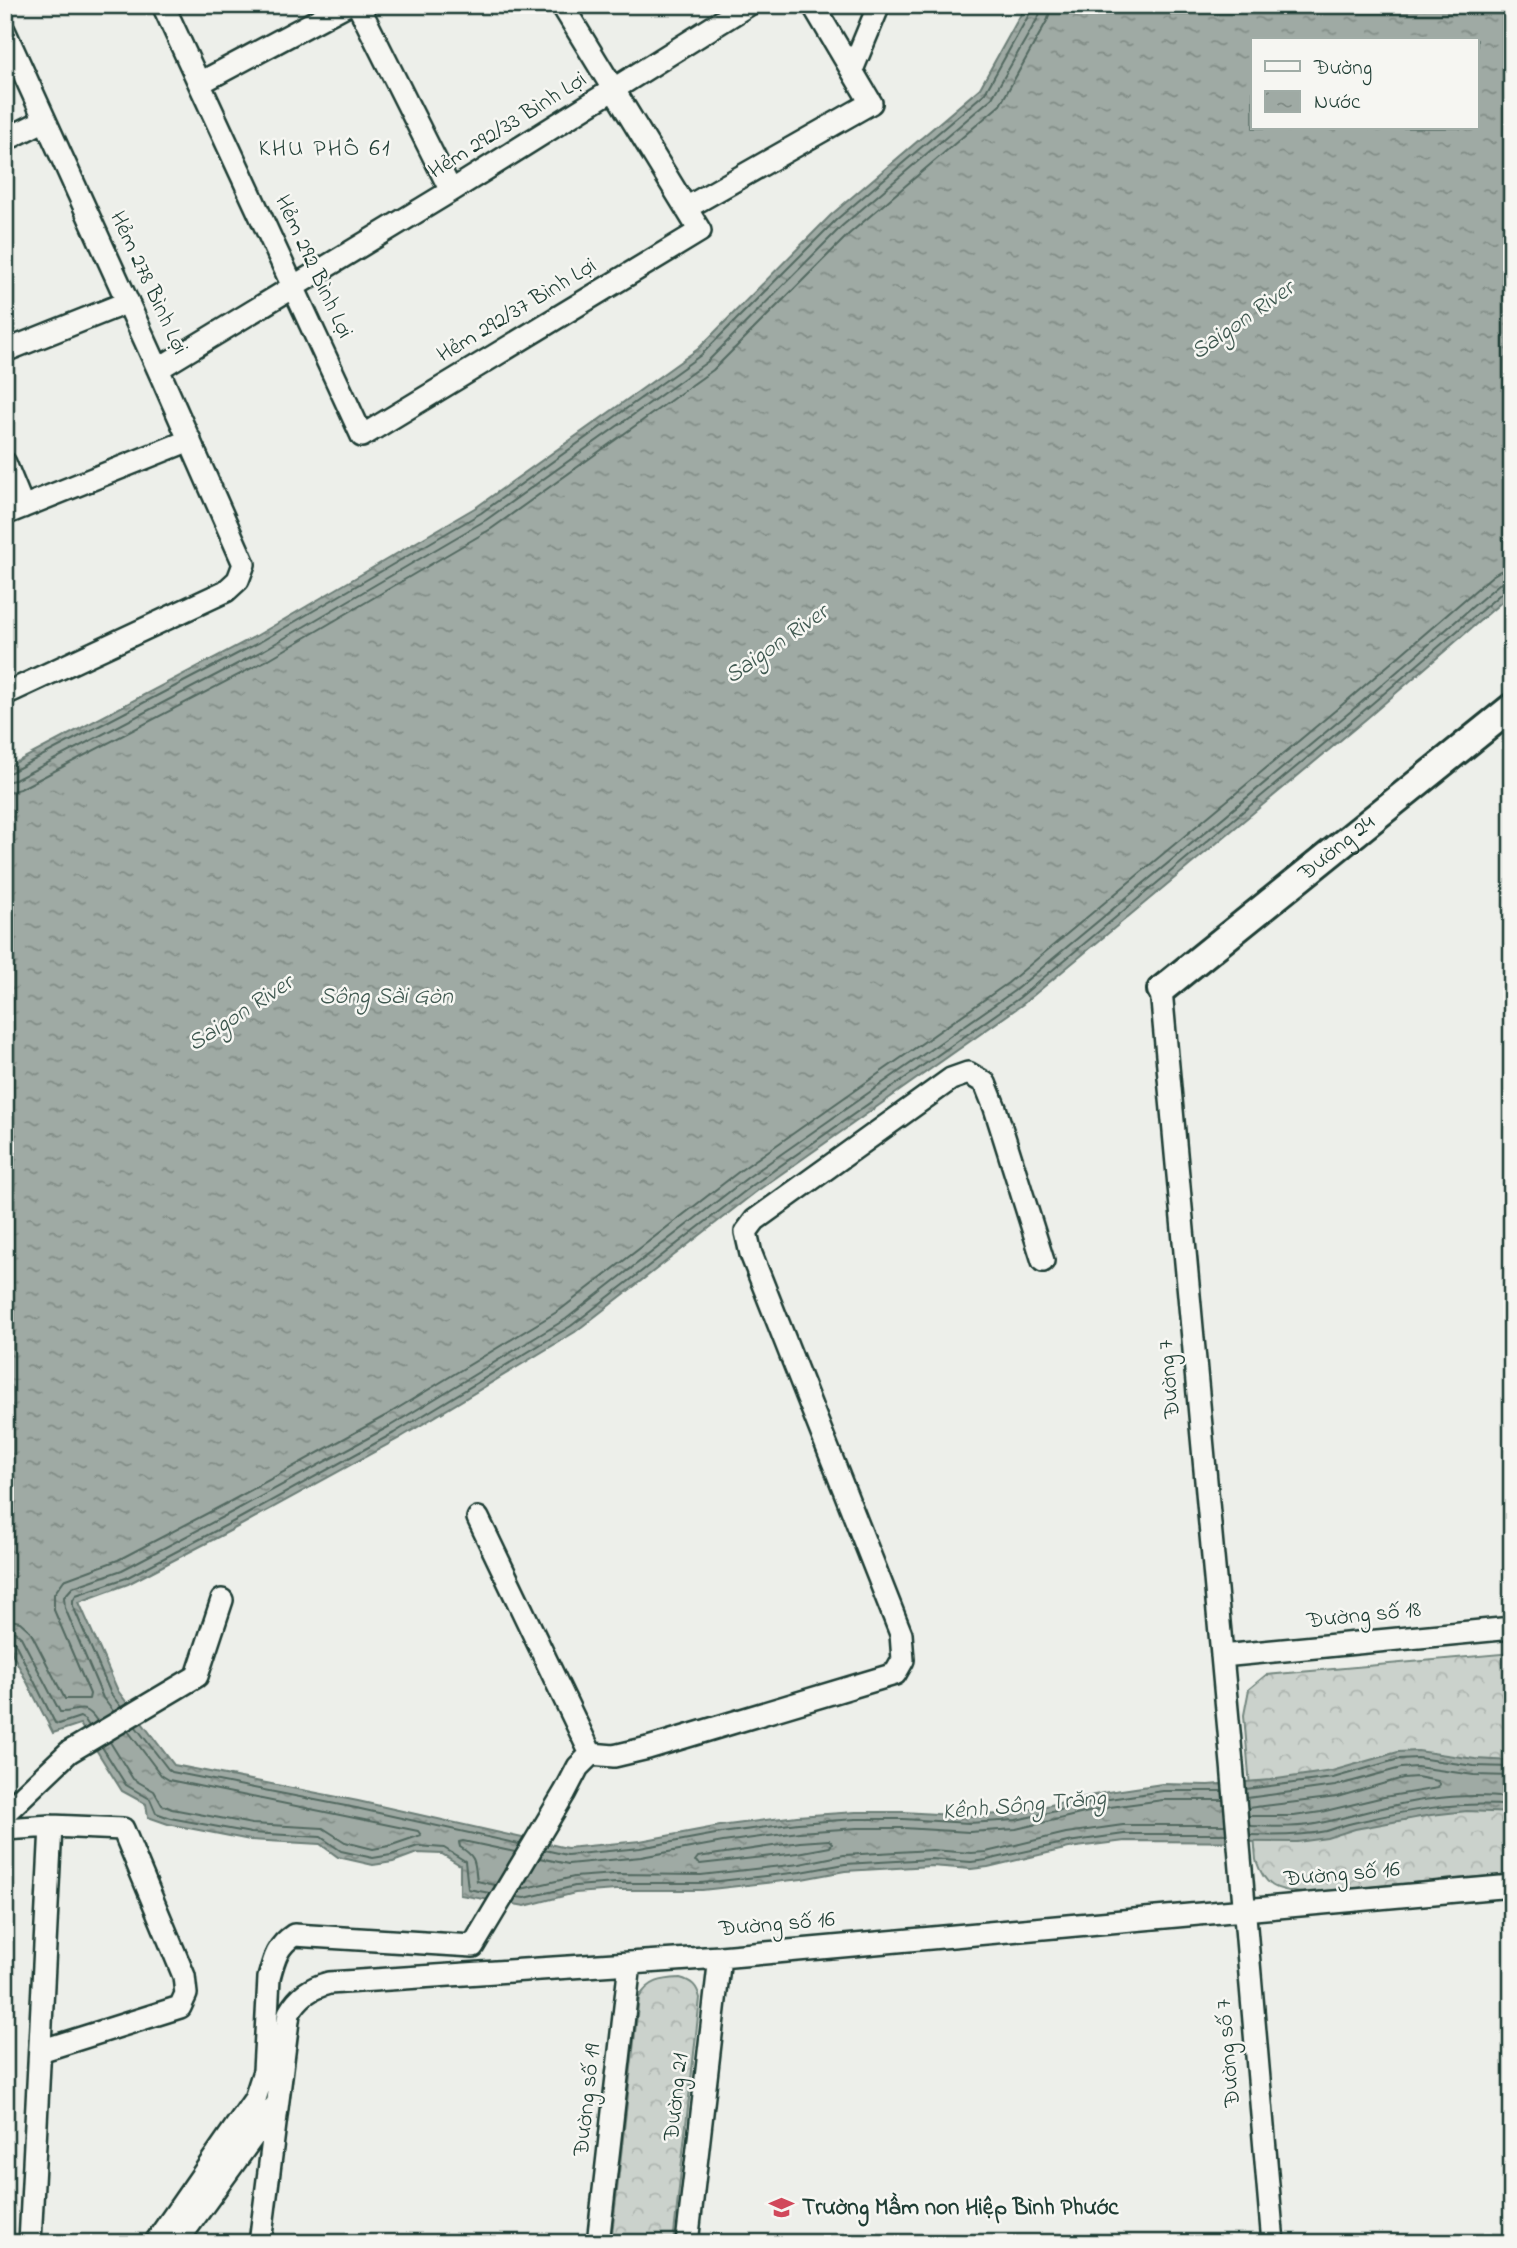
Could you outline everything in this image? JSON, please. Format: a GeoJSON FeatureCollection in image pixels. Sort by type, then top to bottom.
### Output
{"type":"FeatureCollection","features":[{"type":"Feature","properties":{"kind":"street","name":"Hẻm 292 Bình Lợi"},"geometry":{"type":"LineString","coordinates":[[163,5],[362,436]]}},
{"type":"Feature","properties":{"kind":"street"},"geometry":{"type":"LineString","coordinates":[[200,83],[346,5]]}},
{"type":"Feature","properties":{"kind":"street"},"geometry":{"type":"LineString","coordinates":[[358,5],[451,191]]}},
{"type":"Feature","properties":{"kind":"street"},"geometry":{"type":"LineString","coordinates":[[562,5],[686,208],[871,103],[813,5]]}},
{"type":"Feature","properties":{"kind":"street","name":"Hẻm 292/33 Bình Lợi"},"geometry":{"type":"LineString","coordinates":[[158,369],[451,191],[748,5]]}},
{"type":"Feature","properties":{"kind":"street"},"geometry":{"type":"LineString","coordinates":[[852,70],[878,5]]}},
{"type":"Feature","properties":{"kind":"street","name":"Hẻm 278 Bình Lợi"},"geometry":{"type":"LineString","coordinates":[[5,32],[244,564],[235,584],[226,591],[5,694]]}},
{"type":"Feature","properties":{"kind":"street"},"geometry":{"type":"LineString","coordinates":[[5,140],[45,120]]}},
{"type":"Feature","properties":{"kind":"street","name":"Hẻm 292/37 Bình Lợi"},"geometry":{"type":"LineString","coordinates":[[362,436],[700,231],[686,208]]}},
{"type":"Feature","properties":{"kind":"street"},"geometry":{"type":"LineString","coordinates":[[5,351],[128,302]]}},
{"type":"Feature","properties":{"kind":"street"},"geometry":{"type":"LineString","coordinates":[[5,463],[14,511],[190,440]]}},
{"type":"Feature","properties":{"kind":"street","name":"Đường 24"},"geometry":{"type":"LineString","coordinates":[[1161,990],[1512,707]]}},
{"type":"Feature","properties":{"kind":"street","name":"Đường 7"},"geometry":{"type":"LineString","coordinates":[[1161,990],[1240,1858]]}},
{"type":"Feature","properties":{"kind":"street"},"geometry":{"type":"LineString","coordinates":[[155,2243],[256,2099],[264,2071],[270,1978],[282,1942],[294,1935],[473,1946],[578,1767],[591,1754],[614,1756],[648,1748],[895,1674],[903,1660],[901,1634],[751,1254],[746,1232],[755,1220],[951,1079],[968,1073],[985,1083],[995,1108],[1043,1261]]}},
{"type":"Feature","properties":{"kind":"street"},"geometry":{"type":"LineString","coordinates":[[478,1518],[591,1754]]}},
{"type":"Feature","properties":{"kind":"street"},"geometry":{"type":"LineString","coordinates":[[5,1813],[69,1752],[197,1676],[222,1600]]}},
{"type":"Feature","properties":{"kind":"street","name":"Đường số 18"},"geometry":{"type":"LineString","coordinates":[[1222,1656],[1512,1628]]}},
{"type":"Feature","properties":{"kind":"street"},"geometry":{"type":"LineString","coordinates":[[30,2243],[51,1826]]}},
{"type":"Feature","properties":{"kind":"street"},"geometry":{"type":"LineString","coordinates":[[5,1829],[51,1826],[123,1829],[184,1976],[186,1994],[180,2007],[40,2051]]}},
{"type":"Feature","properties":{"kind":"street","name":"Đường số 7"},"geometry":{"type":"LineString","coordinates":[[1240,1858],[1273,2243]]}},
{"type":"Feature","properties":{"kind":"street","name":"Đường số 16"},"geometry":{"type":"LineString","coordinates":[[260,2243],[289,2013],[298,1998],[314,1987],[329,1983],[720,1957],[1512,1886]]}},
{"type":"Feature","properties":{"kind":"street","name":"Đường 21"},"geometry":{"type":"LineString","coordinates":[[687,2243],[720,1957]]}},
{"type":"Feature","properties":{"kind":"street","name":"Đường số 19"},"geometry":{"type":"LineString","coordinates":[[598,2243],[630,1963]]}},
{"type":"Feature","properties":{"kind":"street"},"geometry":{"type":"LineString","coordinates":[[176,2243],[277,2104]]}},
{"type":"Feature","properties":{"kind":"green space"},"geometry":{"type":"Polygon","coordinates":[[[1512,1653],[1512,1874],[1303,1893],[1278,1888],[1267,1882],[1256,1860],[1244,1715],[1249,1689],[1266,1675],[1512,1653]]]}},
{"type":"Feature","properties":{"kind":"green space"},"geometry":{"type":"Polygon","coordinates":[[[680,1978],[693,1985],[700,1998],[673,2243],[611,2243],[639,1998],[647,1987],[656,1982],[680,1978]]]}},
{"type":"Feature","properties":{"kind":"water","name":"Sông Sài Gòn"},"geometry":{"type":"Polygon","coordinates":[[[1026,5],[1512,5],[1512,593],[1366,719],[1023,1004],[757,1191],[575,1332],[398,1439],[243,1524],[128,1584],[79,1602],[118,1691],[174,1765],[358,1801],[567,1848],[640,1841],[720,1826],[797,1816],[856,1812],[969,1816],[1015,1813],[1108,1792],[1162,1784],[1208,1785],[1332,1771],[1398,1752],[1418,1751],[1512,1761],[1512,1813],[1467,1811],[1431,1815],[1297,1842],[1125,1841],[1069,1848],[971,1869],[931,1866],[845,1871],[802,1879],[702,1890],[575,1893],[525,1906],[460,1895],[460,1865],[442,1854],[417,1853],[393,1862],[373,1865],[338,1857],[320,1844],[250,1840],[168,1824],[148,1817],[146,1804],[122,1791],[80,1724],[53,1733],[5,1639],[5,768],[256,636],[478,506],[698,349],[831,215],[980,88],[1026,5]]]}},
{"type":"Feature","properties":{"kind":"place","name":"Trường Mầm non Hiệp Bình Phước"},"geometry":{"type":"Point","coordinates":[782,2208]}},
{"type":"Feature","properties":{"kind":"district","name":"KHU PHỐ 61"},"geometry":{"type":"Point","coordinates":[325,149]}},
{"type":"Feature","properties":{"kind":"water label","name":"Saigon River"},"geometry":{"type":"Point","coordinates":[1243,321]}},
{"type":"Feature","properties":{"kind":"water label","name":"Saigon River"},"geometry":{"type":"Point","coordinates":[777,645]}},
{"type":"Feature","properties":{"kind":"water label","name":"Saigon River"},"geometry":{"type":"Point","coordinates":[241,1014]}},
{"type":"Feature","properties":{"kind":"water label","name":"Kênh Sông Trăng"},"geometry":{"type":"Point","coordinates":[1024,1806]}}]}
